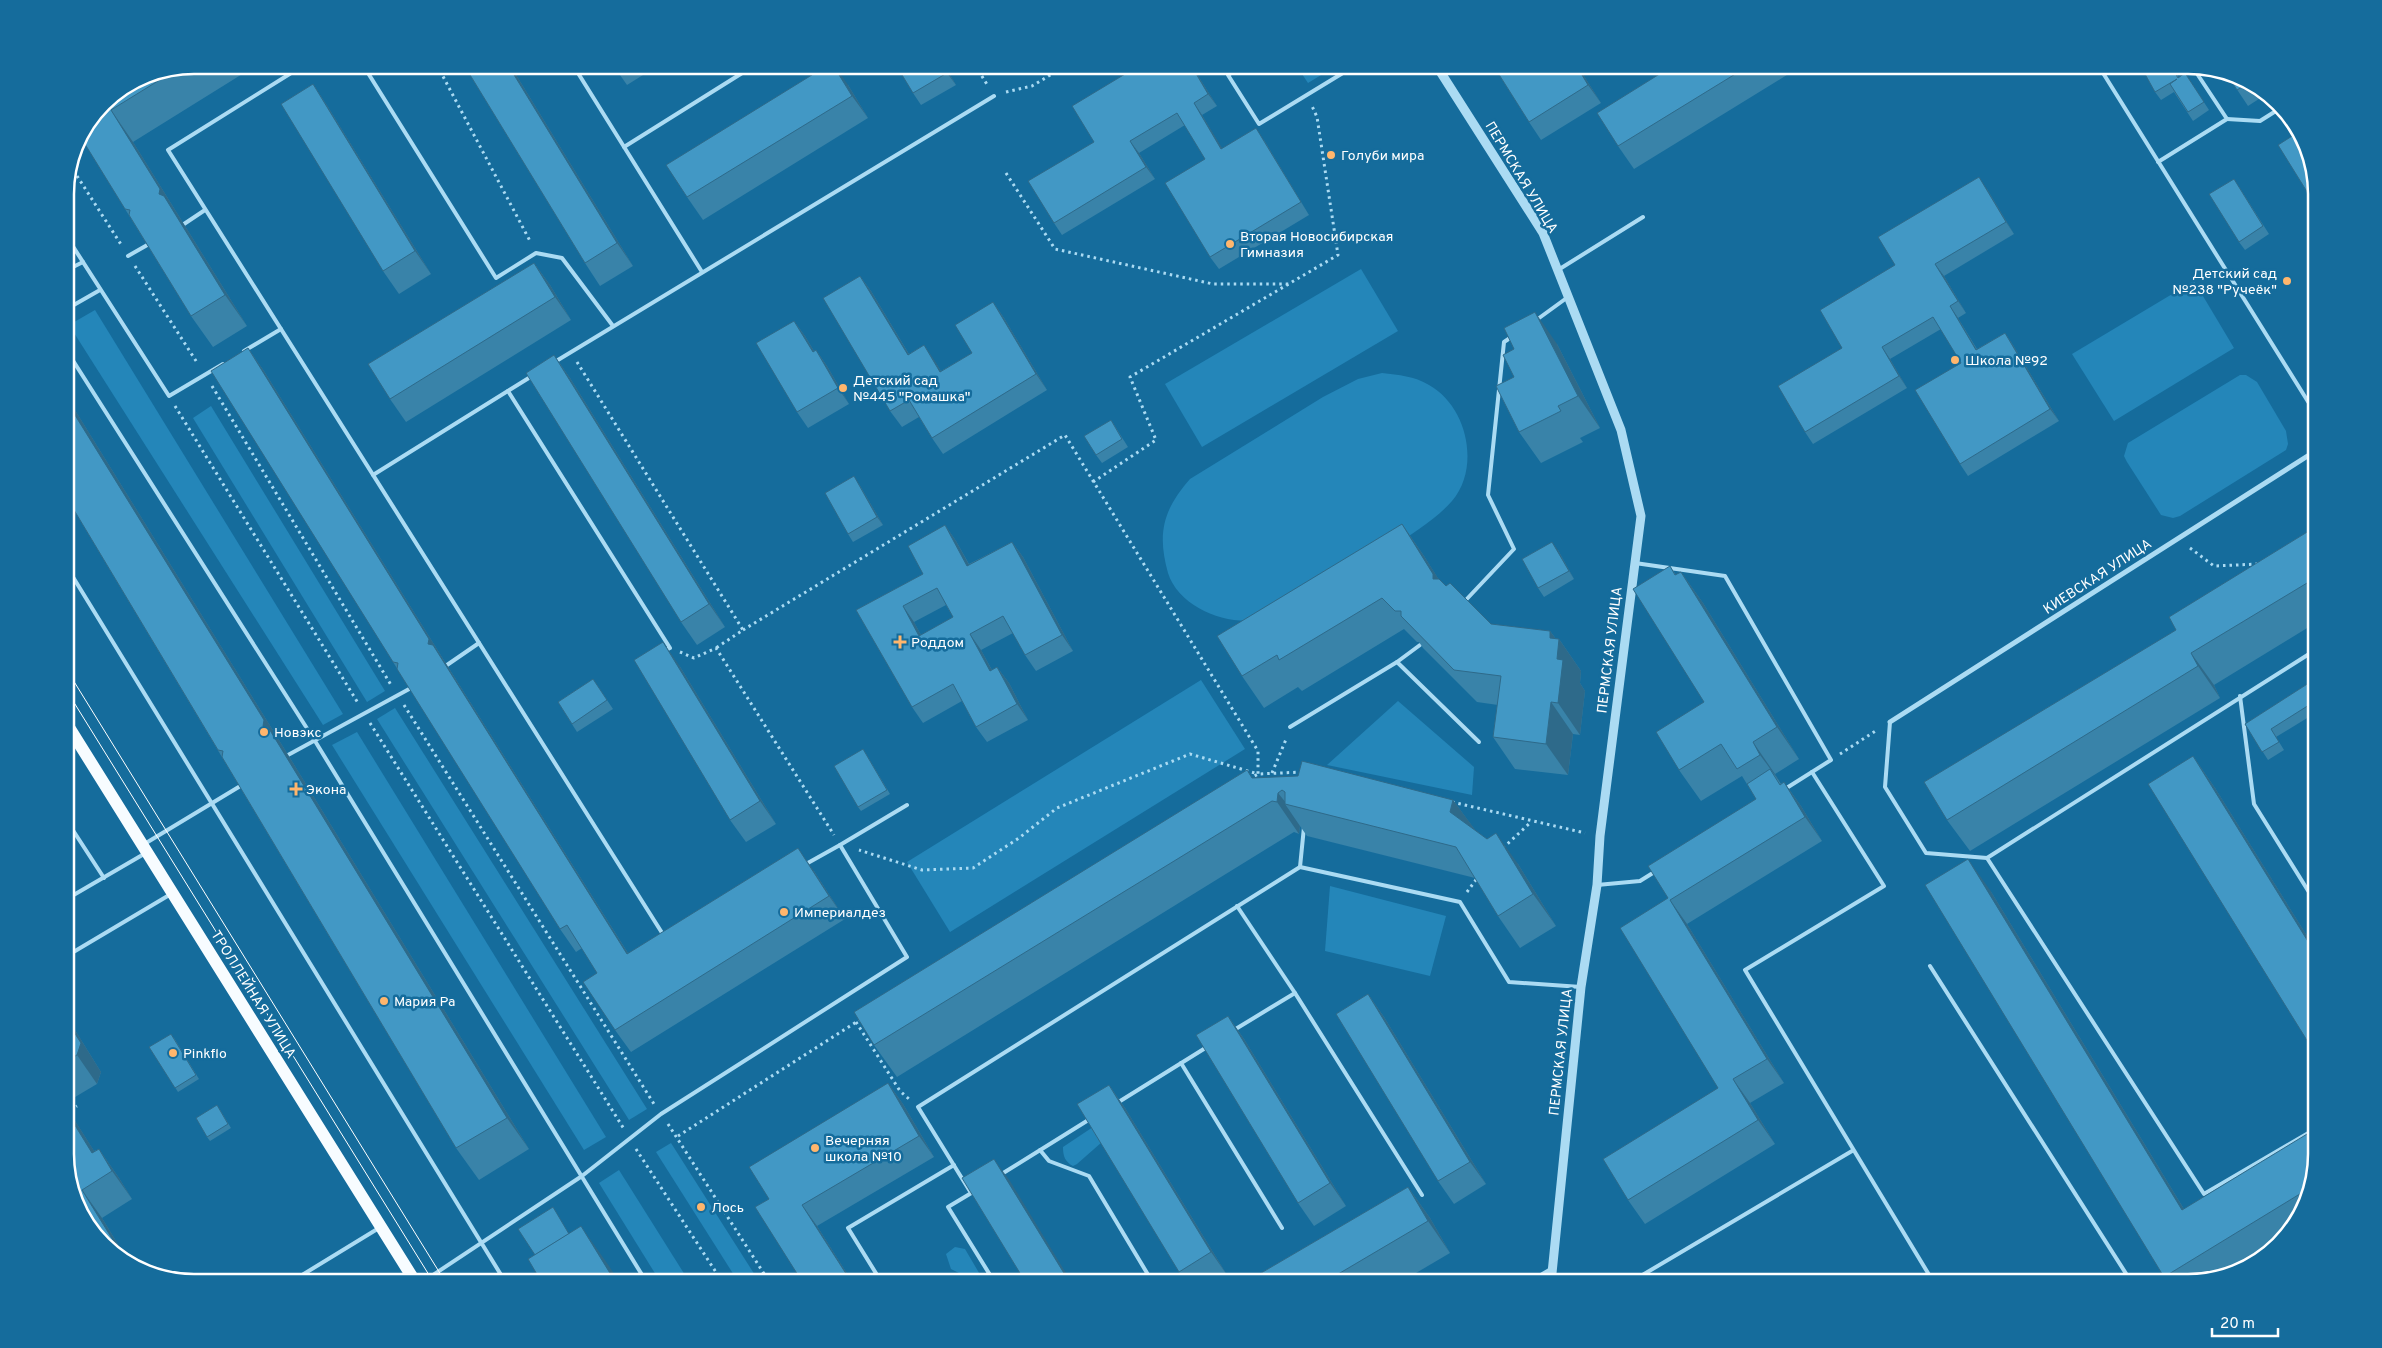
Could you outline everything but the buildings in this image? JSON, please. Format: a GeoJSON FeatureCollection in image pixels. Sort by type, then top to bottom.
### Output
{"type":"FeatureCollection","features":[{"type":"Feature","properties":{"kind":"main road","name":"ТРОЛЛЕЙНАЯ УЛИЦА"},"geometry":{"type":"LineString","coordinates":[[74,735],[410,1274]]}},
{"type":"Feature","properties":{"kind":"street","name":"ПЕРМСКАЯ УЛИЦА"},"geometry":{"type":"LineString","coordinates":[[1442,74],[1543,233],[1621,430],[1641,516],[1633,563],[1600,836],[1597,885],[1581,987],[1550,1274]]}},
{"type":"Feature","properties":{"kind":"street","name":"КИЕВСКАЯ УЛИЦА"},"geometry":{"type":"LineString","coordinates":[[1890,722],[2308,456]]}},
{"type":"Feature","properties":{"kind":"lane"},"geometry":{"type":"LineString","coordinates":[[290,74],[168,150],[669,944]]}},
{"type":"Feature","properties":{"kind":"lane"},"geometry":{"type":"LineString","coordinates":[[369,74],[496,278],[536,254],[562,258],[613,326]]}},
{"type":"Feature","properties":{"kind":"lane"},"geometry":{"type":"LineString","coordinates":[[579,74],[702,272]]}},
{"type":"Feature","properties":{"kind":"lane"},"geometry":{"type":"LineString","coordinates":[[624,147],[741,74]]}},
{"type":"Feature","properties":{"kind":"lane"},"geometry":{"type":"LineString","coordinates":[[1228,74],[1259,124],[1341,74]]}},
{"type":"Feature","properties":{"kind":"lane"},"geometry":{"type":"LineString","coordinates":[[2104,74],[2308,402]]}},
{"type":"Feature","properties":{"kind":"lane"},"geometry":{"type":"LineString","coordinates":[[2198,75],[2227,119]]}},
{"type":"Feature","properties":{"kind":"lane"},"geometry":{"type":"LineString","coordinates":[[550,366],[994,96]]}},
{"type":"Feature","properties":{"kind":"lane"},"geometry":{"type":"LineString","coordinates":[[2158,162],[2227,119],[2260,121],[2275,111]]}},
{"type":"Feature","properties":{"kind":"lane"},"geometry":{"type":"LineString","coordinates":[[184,224],[205,210]]}},
{"type":"Feature","properties":{"kind":"lane"},"geometry":{"type":"LineString","coordinates":[[1557,270],[1643,217]]}},
{"type":"Feature","properties":{"kind":"lane"},"geometry":{"type":"LineString","coordinates":[[128,256],[149,244]]}},
{"type":"Feature","properties":{"kind":"lane"},"geometry":{"type":"LineString","coordinates":[[74,248],[169,396],[230,359]]}},
{"type":"Feature","properties":{"kind":"lane"},"geometry":{"type":"LineString","coordinates":[[74,266],[83,262]]}},
{"type":"Feature","properties":{"kind":"lane"},"geometry":{"type":"LineString","coordinates":[[74,305],[100,290]]}},
{"type":"Feature","properties":{"kind":"lane"},"geometry":{"type":"LineString","coordinates":[[1533,322],[1568,297]]}},
{"type":"Feature","properties":{"kind":"lane"},"geometry":{"type":"LineString","coordinates":[[239,354],[281,329]]}},
{"type":"Feature","properties":{"kind":"lane"},"geometry":{"type":"LineString","coordinates":[[1458,608],[1514,548],[1488,495],[1504,342],[1519,332]]}},
{"type":"Feature","properties":{"kind":"lane"},"geometry":{"type":"LineString","coordinates":[[74,362],[315,741],[642,1274]]}},
{"type":"Feature","properties":{"kind":"lane"},"geometry":{"type":"LineString","coordinates":[[373,475],[541,371]]}},
{"type":"Feature","properties":{"kind":"lane"},"geometry":{"type":"LineString","coordinates":[[508,391],[670,648],[662,653]]}},
{"type":"Feature","properties":{"kind":"lane"},"geometry":{"type":"LineString","coordinates":[[1633,563],[1725,576],[1831,760],[1779,793]]}},
{"type":"Feature","properties":{"kind":"lane"},"geometry":{"type":"LineString","coordinates":[[74,579],[500,1274]]}},
{"type":"Feature","properties":{"kind":"lane"},"geometry":{"type":"LineString","coordinates":[[447,665],[479,643]]}},
{"type":"Feature","properties":{"kind":"lane"},"geometry":{"type":"LineString","coordinates":[[1290,727],[1397,662],[1420,645]]}},
{"type":"Feature","properties":{"kind":"lane"},"geometry":{"type":"LineString","coordinates":[[1890,722],[1885,786],[1926,853],[1987,858],[2308,654]]}},
{"type":"Feature","properties":{"kind":"lane"},"geometry":{"type":"LineString","coordinates":[[1397,662],[1479,742]]}},
{"type":"Feature","properties":{"kind":"lane"},"geometry":{"type":"LineString","coordinates":[[288,755],[365,715],[411,688]]}},
{"type":"Feature","properties":{"kind":"lane"},"geometry":{"type":"LineString","coordinates":[[2240,696],[2254,804],[2308,891]]}},
{"type":"Feature","properties":{"kind":"lane"},"geometry":{"type":"LineString","coordinates":[[1812,772],[1884,886],[1745,970],[1852,1151],[1928,1274]]}},
{"type":"Feature","properties":{"kind":"lane"},"geometry":{"type":"LineString","coordinates":[[74,895],[104,878],[242,785]]}},
{"type":"Feature","properties":{"kind":"lane"},"geometry":{"type":"LineString","coordinates":[[797,869],[907,805]]}},
{"type":"Feature","properties":{"kind":"lane"},"geometry":{"type":"LineString","coordinates":[[1300,867],[1304,825]]}},
{"type":"Feature","properties":{"kind":"lane"},"geometry":{"type":"LineString","coordinates":[[74,832],[104,878]]}},
{"type":"Feature","properties":{"kind":"lane"},"geometry":{"type":"LineString","coordinates":[[435,1274],[582,1176],[630,1140],[660,1114],[907,957],[840,845]]}},
{"type":"Feature","properties":{"kind":"lane"},"geometry":{"type":"LineString","coordinates":[[1987,858],[2204,1194],[2308,1133]]}},
{"type":"Feature","properties":{"kind":"lane"},"geometry":{"type":"LineString","coordinates":[[1597,885],[1640,881],[1665,866]]}},
{"type":"Feature","properties":{"kind":"lane"},"geometry":{"type":"LineString","coordinates":[[971,1193],[918,1108],[1300,867],[1460,902],[1509,982],[1581,987]]}},
{"type":"Feature","properties":{"kind":"lane"},"geometry":{"type":"LineString","coordinates":[[74,951],[174,893]]}},
{"type":"Feature","properties":{"kind":"lane"},"geometry":{"type":"LineString","coordinates":[[1238,906],[1295,993],[1422,1196]]}},
{"type":"Feature","properties":{"kind":"lane"},"geometry":{"type":"LineString","coordinates":[[1930,966],[2126,1274]]}},
{"type":"Feature","properties":{"kind":"lane"},"geometry":{"type":"LineString","coordinates":[[1230,1033],[1295,993]]}},
{"type":"Feature","properties":{"kind":"lane"},"geometry":{"type":"LineString","coordinates":[[1115,1104],[1214,1043]]}},
{"type":"Feature","properties":{"kind":"lane"},"geometry":{"type":"LineString","coordinates":[[1181,1063],[1282,1228]]}},
{"type":"Feature","properties":{"kind":"lane"},"geometry":{"type":"LineString","coordinates":[[994,1179],[1098,1114]]}},
{"type":"Feature","properties":{"kind":"lane"},"geometry":{"type":"LineString","coordinates":[[1040,1150],[1049,1161],[1089,1176],[1148,1274]]}},
{"type":"Feature","properties":{"kind":"lane"},"geometry":{"type":"LineString","coordinates":[[1644,1274],[1852,1151]]}},
{"type":"Feature","properties":{"kind":"lane"},"geometry":{"type":"LineString","coordinates":[[876,1274],[848,1228],[954,1165]]}},
{"type":"Feature","properties":{"kind":"lane"},"geometry":{"type":"LineString","coordinates":[[979,1188],[948,1207],[989,1274]]}},
{"type":"Feature","properties":{"kind":"lane"},"geometry":{"type":"LineString","coordinates":[[304,1274],[381,1226]]}},
{"type":"Feature","properties":{"kind":"lane"},"geometry":{"type":"LineString","coordinates":[[1542,1274],[1550,1269]]}},
{"type":"Feature","properties":{"kind":"path"},"geometry":{"type":"LineString","coordinates":[[442,74],[536,254]]}},
{"type":"Feature","properties":{"kind":"path"},"geometry":{"type":"LineString","coordinates":[[981,74],[994,96],[1032,86],[1052,74]]}},
{"type":"Feature","properties":{"kind":"path"},"geometry":{"type":"LineString","coordinates":[[1093,482],[1156,440],[1130,377],[1338,255],[1317,117],[1307,95]]}},
{"type":"Feature","properties":{"kind":"path"},"geometry":{"type":"LineString","coordinates":[[1006,173],[1054,249],[1213,284],[1290,284]]}},
{"type":"Feature","properties":{"kind":"path"},"geometry":{"type":"LineString","coordinates":[[76,174],[205,374],[397,695],[660,1114],[678,1136],[764,1274]]}},
{"type":"Feature","properties":{"kind":"path"},"geometry":{"type":"LineString","coordinates":[[571,353],[743,630]]}},
{"type":"Feature","properties":{"kind":"path"},"geometry":{"type":"LineString","coordinates":[[169,396],[630,1140],[717,1274]]}},
{"type":"Feature","properties":{"kind":"path"},"geometry":{"type":"LineString","coordinates":[[670,648],[694,658],[716,648],[1065,435],[1258,751],[1258,774]]}},
{"type":"Feature","properties":{"kind":"path"},"geometry":{"type":"LineString","coordinates":[[2177,539],[2214,566],[2264,564]]}},
{"type":"Feature","properties":{"kind":"path"},"geometry":{"type":"LineString","coordinates":[[716,648],[840,845],[922,870],[973,868],[1019,838],[1057,808],[1190,754],[1258,774],[1309,772]]}},
{"type":"Feature","properties":{"kind":"path"},"geometry":{"type":"LineString","coordinates":[[1831,760],[1890,722]]}},
{"type":"Feature","properties":{"kind":"path"},"geometry":{"type":"LineString","coordinates":[[1272,773],[1290,727]]}},
{"type":"Feature","properties":{"kind":"path"},"geometry":{"type":"LineString","coordinates":[[1241,784],[1258,774]]}},
{"type":"Feature","properties":{"kind":"path"},"geometry":{"type":"LineString","coordinates":[[1445,801],[1600,836]]}},
{"type":"Feature","properties":{"kind":"path"},"geometry":{"type":"LineString","coordinates":[[1499,852],[1532,821]]}},
{"type":"Feature","properties":{"kind":"path"},"geometry":{"type":"LineString","coordinates":[[1460,902],[1482,872]]}},
{"type":"Feature","properties":{"kind":"path"},"geometry":{"type":"LineString","coordinates":[[678,1136],[864,1017]]}},
{"type":"Feature","properties":{"kind":"path"},"geometry":{"type":"LineString","coordinates":[[856,1022],[900,1091],[918,1108]]}},
{"type":"Feature","properties":{"kind":"shaded area"},"geometry":{"type":"Polygon","coordinates":[[[1302,74],[1323,74],[1308,83],[1302,74]]]}},
{"type":"Feature","properties":{"kind":"shaded area"},"geometry":{"type":"Polygon","coordinates":[[[1361,269],[1398,331],[1202,447],[1165,384],[1361,269]]]}},
{"type":"Feature","properties":{"kind":"shaded area"},"geometry":{"type":"Polygon","coordinates":[[[2194,281],[2234,348],[2114,421],[2072,354],[2194,281]]]}},
{"type":"Feature","properties":{"kind":"shaded area"},"geometry":{"type":"Polygon","coordinates":[[[95,310],[343,714],[323,725],[74,333],[74,322],[95,310]]]}},
{"type":"Feature","properties":{"kind":"shaded area"},"geometry":{"type":"Polygon","coordinates":[[[1382,373],[1406,376],[1423,382],[1442,395],[1453,407],[1461,422],[1466,438],[1467,455],[1466,471],[1461,487],[1452,501],[1440,513],[1410,536],[1325,584],[1287,608],[1262,619],[1249,621],[1221,617],[1194,605],[1183,596],[1174,585],[1168,573],[1163,546],[1163,534],[1168,512],[1190,479],[1323,397],[1358,379],[1382,373]]]}},
{"type":"Feature","properties":{"kind":"shaded area"},"geometry":{"type":"Polygon","coordinates":[[[2240,375],[2246,375],[2257,382],[2286,431],[2288,444],[2286,450],[2180,516],[2173,518],[2161,515],[2124,456],[2128,443],[2240,375]]]}},
{"type":"Feature","properties":{"kind":"shaded area"},"geometry":{"type":"Polygon","coordinates":[[[211,406],[385,691],[367,702],[193,418],[211,406]]]}},
{"type":"Feature","properties":{"kind":"shaded area"},"geometry":{"type":"Polygon","coordinates":[[[1201,680],[1245,749],[950,932],[907,862],[1201,680]]]}},
{"type":"Feature","properties":{"kind":"shaded area"},"geometry":{"type":"Polygon","coordinates":[[[1398,701],[1474,767],[1472,795],[1327,765],[1398,701]]]}},
{"type":"Feature","properties":{"kind":"shaded area"},"geometry":{"type":"Polygon","coordinates":[[[395,708],[647,1109],[629,1120],[377,719],[395,708]]]}},
{"type":"Feature","properties":{"kind":"shaded area"},"geometry":{"type":"Polygon","coordinates":[[[357,732],[606,1137],[584,1150],[332,745],[357,732]]]}},
{"type":"Feature","properties":{"kind":"shaded area"},"geometry":{"type":"Polygon","coordinates":[[[1330,886],[1446,916],[1430,976],[1325,951],[1330,886]]]}},
{"type":"Feature","properties":{"kind":"shaded area"},"geometry":{"type":"Polygon","coordinates":[[[1093,1127],[1102,1142],[1077,1164],[1073,1166],[1068,1163],[1063,1153],[1063,1147],[1093,1127]]]}},
{"type":"Feature","properties":{"kind":"shaded area"},"geometry":{"type":"Polygon","coordinates":[[[671,1143],[754,1274],[733,1274],[656,1152],[671,1143]]]}},
{"type":"Feature","properties":{"kind":"shaded area"},"geometry":{"type":"Polygon","coordinates":[[[619,1170],[684,1274],[655,1274],[599,1183],[619,1170]]]}},
{"type":"Feature","properties":{"kind":"shaded area"},"geometry":{"type":"Polygon","coordinates":[[[955,1247],[965,1249],[980,1274],[961,1274],[951,1269],[946,1254],[955,1247]]]}},
{"type":"Feature","properties":{"kind":"tram line"},"geometry":{"type":"LineString","coordinates":[[74,682],[440,1274]]}},
{"type":"Feature","properties":{"kind":"tram line"},"geometry":{"type":"LineString","coordinates":[[74,703],[428,1274]]}},
{"type":"Feature","properties":{"kind":"place","name":"Голуби мира"},"geometry":{"type":"Point","coordinates":[1331,155]}},
{"type":"Feature","properties":{"kind":"place","name":"Вторая Новосибирская Гимназия"},"geometry":{"type":"Point","coordinates":[1230,244]}},
{"type":"Feature","properties":{"kind":"place","name":"Детский сад №238 \"Ручеёк\""},"geometry":{"type":"Point","coordinates":[2287,281]}},
{"type":"Feature","properties":{"kind":"place","name":"Школа №92"},"geometry":{"type":"Point","coordinates":[1955,360]}},
{"type":"Feature","properties":{"kind":"place","name":"Детский сад №445 \"Ромашка\""},"geometry":{"type":"Point","coordinates":[843,388]}},
{"type":"Feature","properties":{"kind":"place","name":"Роддом"},"geometry":{"type":"Point","coordinates":[900,642]}},
{"type":"Feature","properties":{"kind":"place","name":"Новэкс"},"geometry":{"type":"Point","coordinates":[264,732]}},
{"type":"Feature","properties":{"kind":"place","name":"Экона"},"geometry":{"type":"Point","coordinates":[296,789]}},
{"type":"Feature","properties":{"kind":"place","name":"Империалдез"},"geometry":{"type":"Point","coordinates":[784,912]}},
{"type":"Feature","properties":{"kind":"place","name":"Мария Ра"},"geometry":{"type":"Point","coordinates":[384,1001]}},
{"type":"Feature","properties":{"kind":"place","name":"Pinkflo"},"geometry":{"type":"Point","coordinates":[173,1053]}},
{"type":"Feature","properties":{"kind":"place","name":"Вечерняя школа №10"},"geometry":{"type":"Point","coordinates":[815,1148]}},
{"type":"Feature","properties":{"kind":"place","name":"Лось"},"geometry":{"type":"Point","coordinates":[701,1207]}}]}
